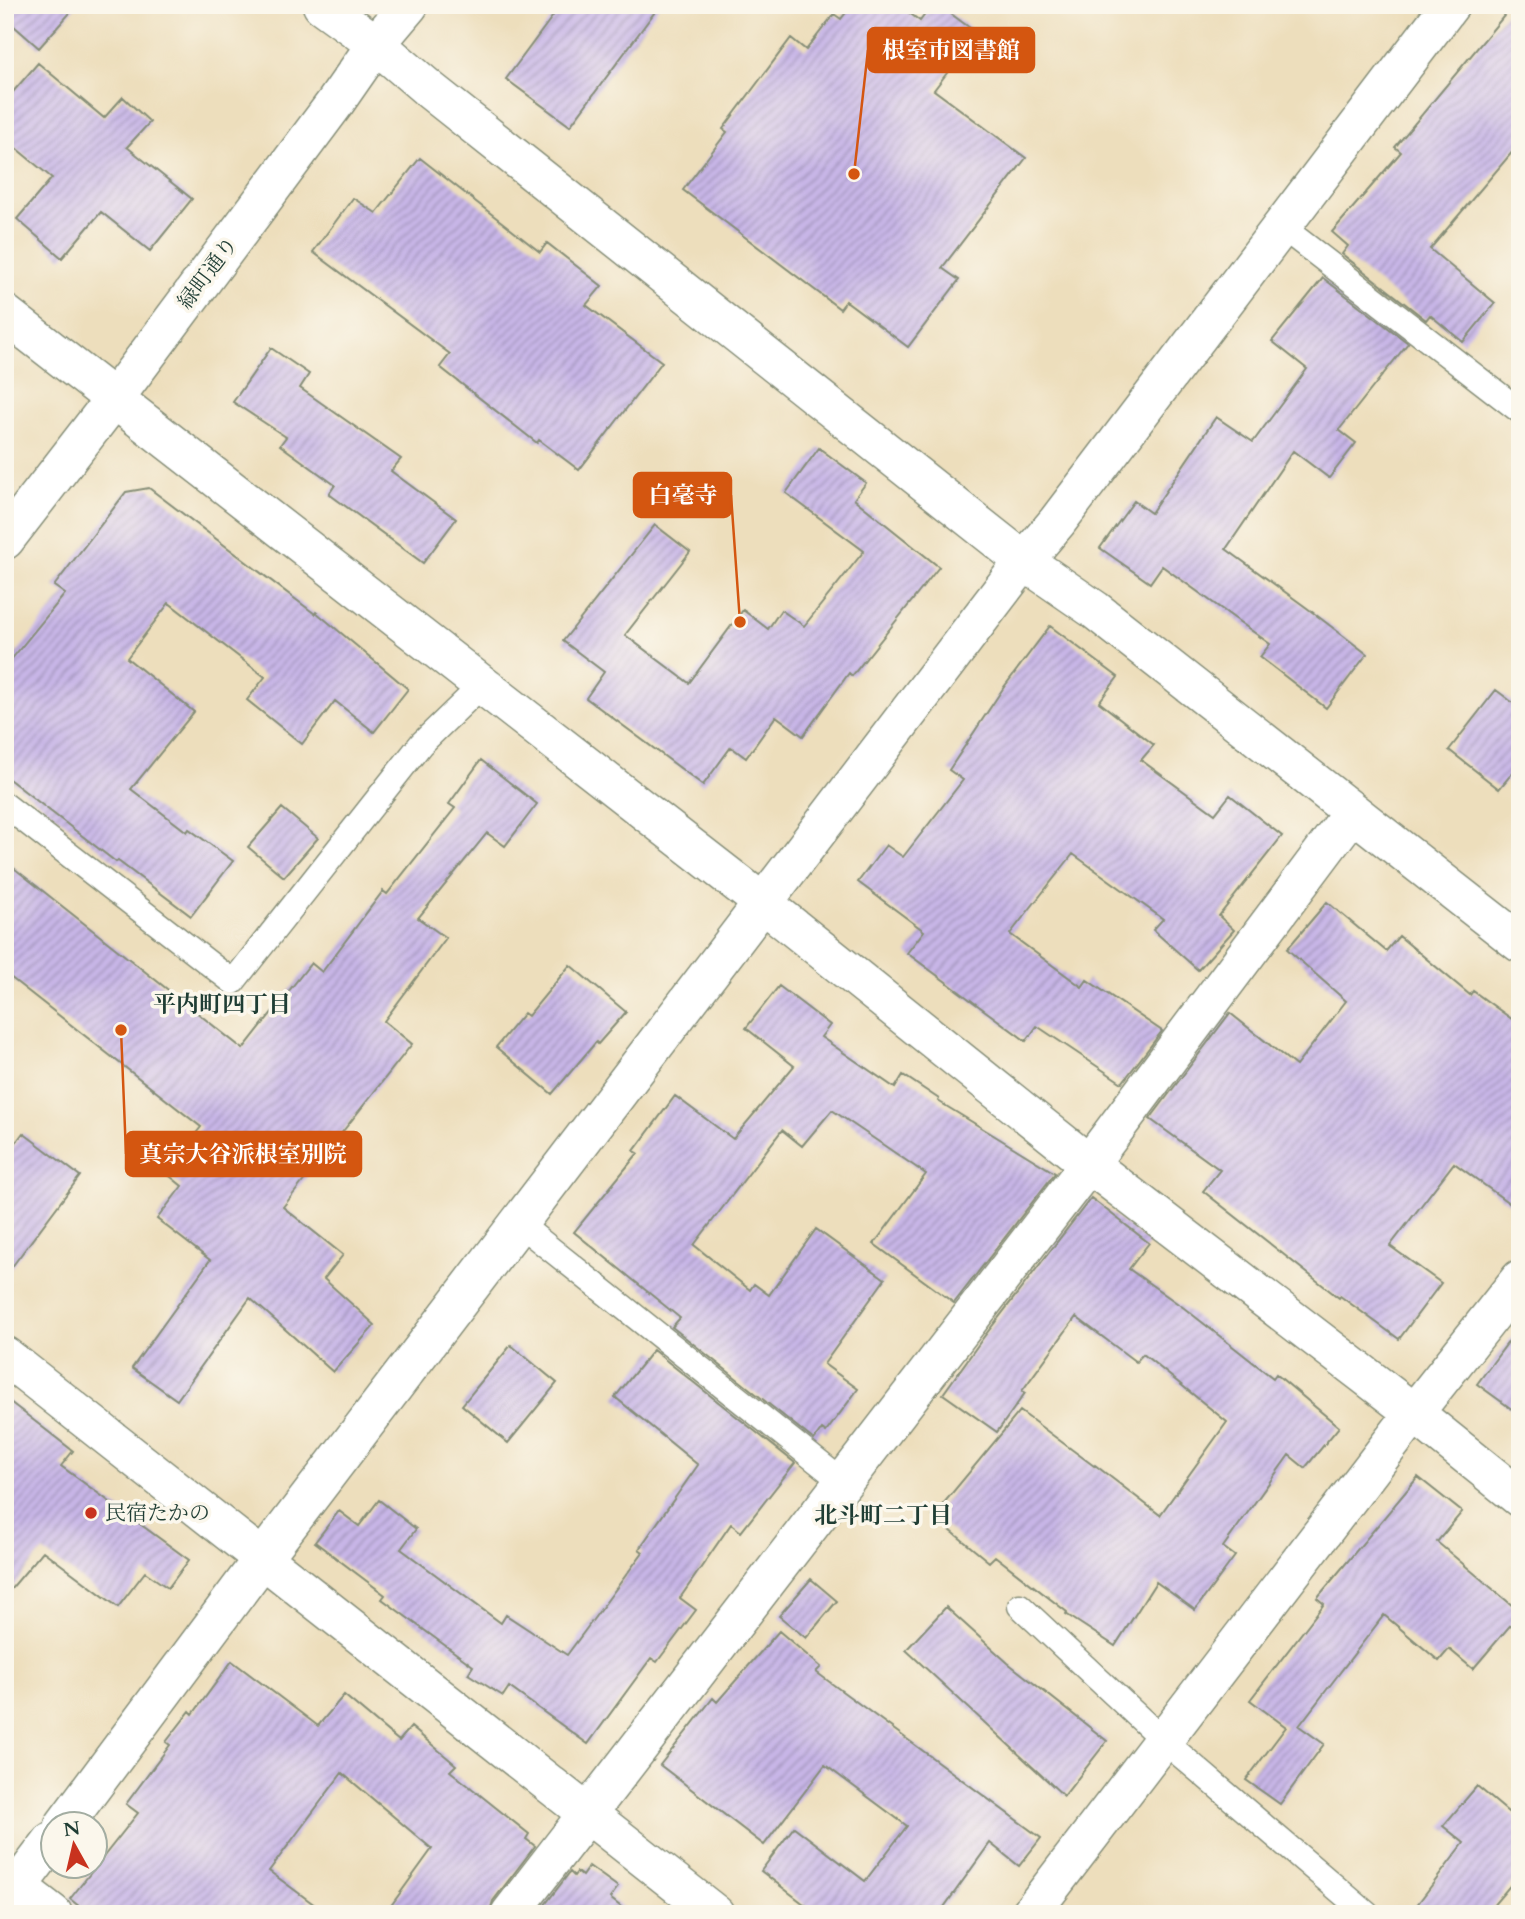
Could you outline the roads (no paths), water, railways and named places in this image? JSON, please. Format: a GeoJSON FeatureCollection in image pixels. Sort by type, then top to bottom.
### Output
{"type":"FeatureCollection","features":[{"type":"Feature","properties":{"kind":"street"},"geometry":{"type":"LineString","coordinates":[[322,5],[376,44],[430,90],[1024,561],[1095,610],[1520,943]]}},
{"type":"Feature","properties":{"kind":"street","name":"緑町通り"},"geometry":{"type":"LineString","coordinates":[[5,540],[114,399],[376,44],[409,5]]}},
{"type":"Feature","properties":{"kind":"street"},"geometry":{"type":"LineString","coordinates":[[74,1811],[518,1223],[1024,561],[1057,523],[1450,5]]}},
{"type":"Feature","properties":{"kind":"street"},"geometry":{"type":"LineString","coordinates":[[5,314],[762,903],[1089,1164],[1414,1413],[1520,1498]]}},
{"type":"Feature","properties":{"kind":"street"},"geometry":{"type":"LineString","coordinates":[[510,1914],[1089,1164],[1353,812]]}},
{"type":"Feature","properties":{"kind":"street"},"geometry":{"type":"LineString","coordinates":[[1030,1914],[1520,1279]]}},
{"type":"Feature","properties":{"kind":"street"},"geometry":{"type":"LineString","coordinates":[[5,1356],[715,1914]]}},
{"type":"Feature","properties":{"kind":"street"},"geometry":{"type":"LineString","coordinates":[[38,1856],[9,1889],[53,1914]]}},
{"type":"Feature","properties":{"kind":"lane"},"geometry":{"type":"LineString","coordinates":[[1282,227],[1520,411]]}},
{"type":"Feature","properties":{"kind":"lane"},"geometry":{"type":"LineString","coordinates":[[5,805],[233,982],[421,744],[482,685]]}},
{"type":"Feature","properties":{"kind":"lane"},"geometry":{"type":"LineString","coordinates":[[518,1223],[844,1482]]}},
{"type":"Feature","properties":{"kind":"lane"},"geometry":{"type":"LineString","coordinates":[[1020,1606],[1163,1740],[1367,1914]]}},
{"type":"Feature","properties":{"kind":"place","name":"根室市図書館"},"geometry":{"type":"Point","coordinates":[854,174]}},
{"type":"Feature","properties":{"kind":"place","name":"白毫寺"},"geometry":{"type":"Point","coordinates":[740,622]}},
{"type":"Feature","properties":{"kind":"place","name":"真宗大谷派根室別院"},"geometry":{"type":"Point","coordinates":[121,1030]}},
{"type":"Feature","properties":{"kind":"place","name":"民宿たかの"},"geometry":{"type":"Point","coordinates":[91,1513]}},
{"type":"Feature","properties":{"kind":"district","name":"平内町四丁目"},"geometry":{"type":"Point","coordinates":[222,1004]}},
{"type":"Feature","properties":{"kind":"district","name":"北斗町二丁目"},"geometry":{"type":"Point","coordinates":[883,1515]}}]}
